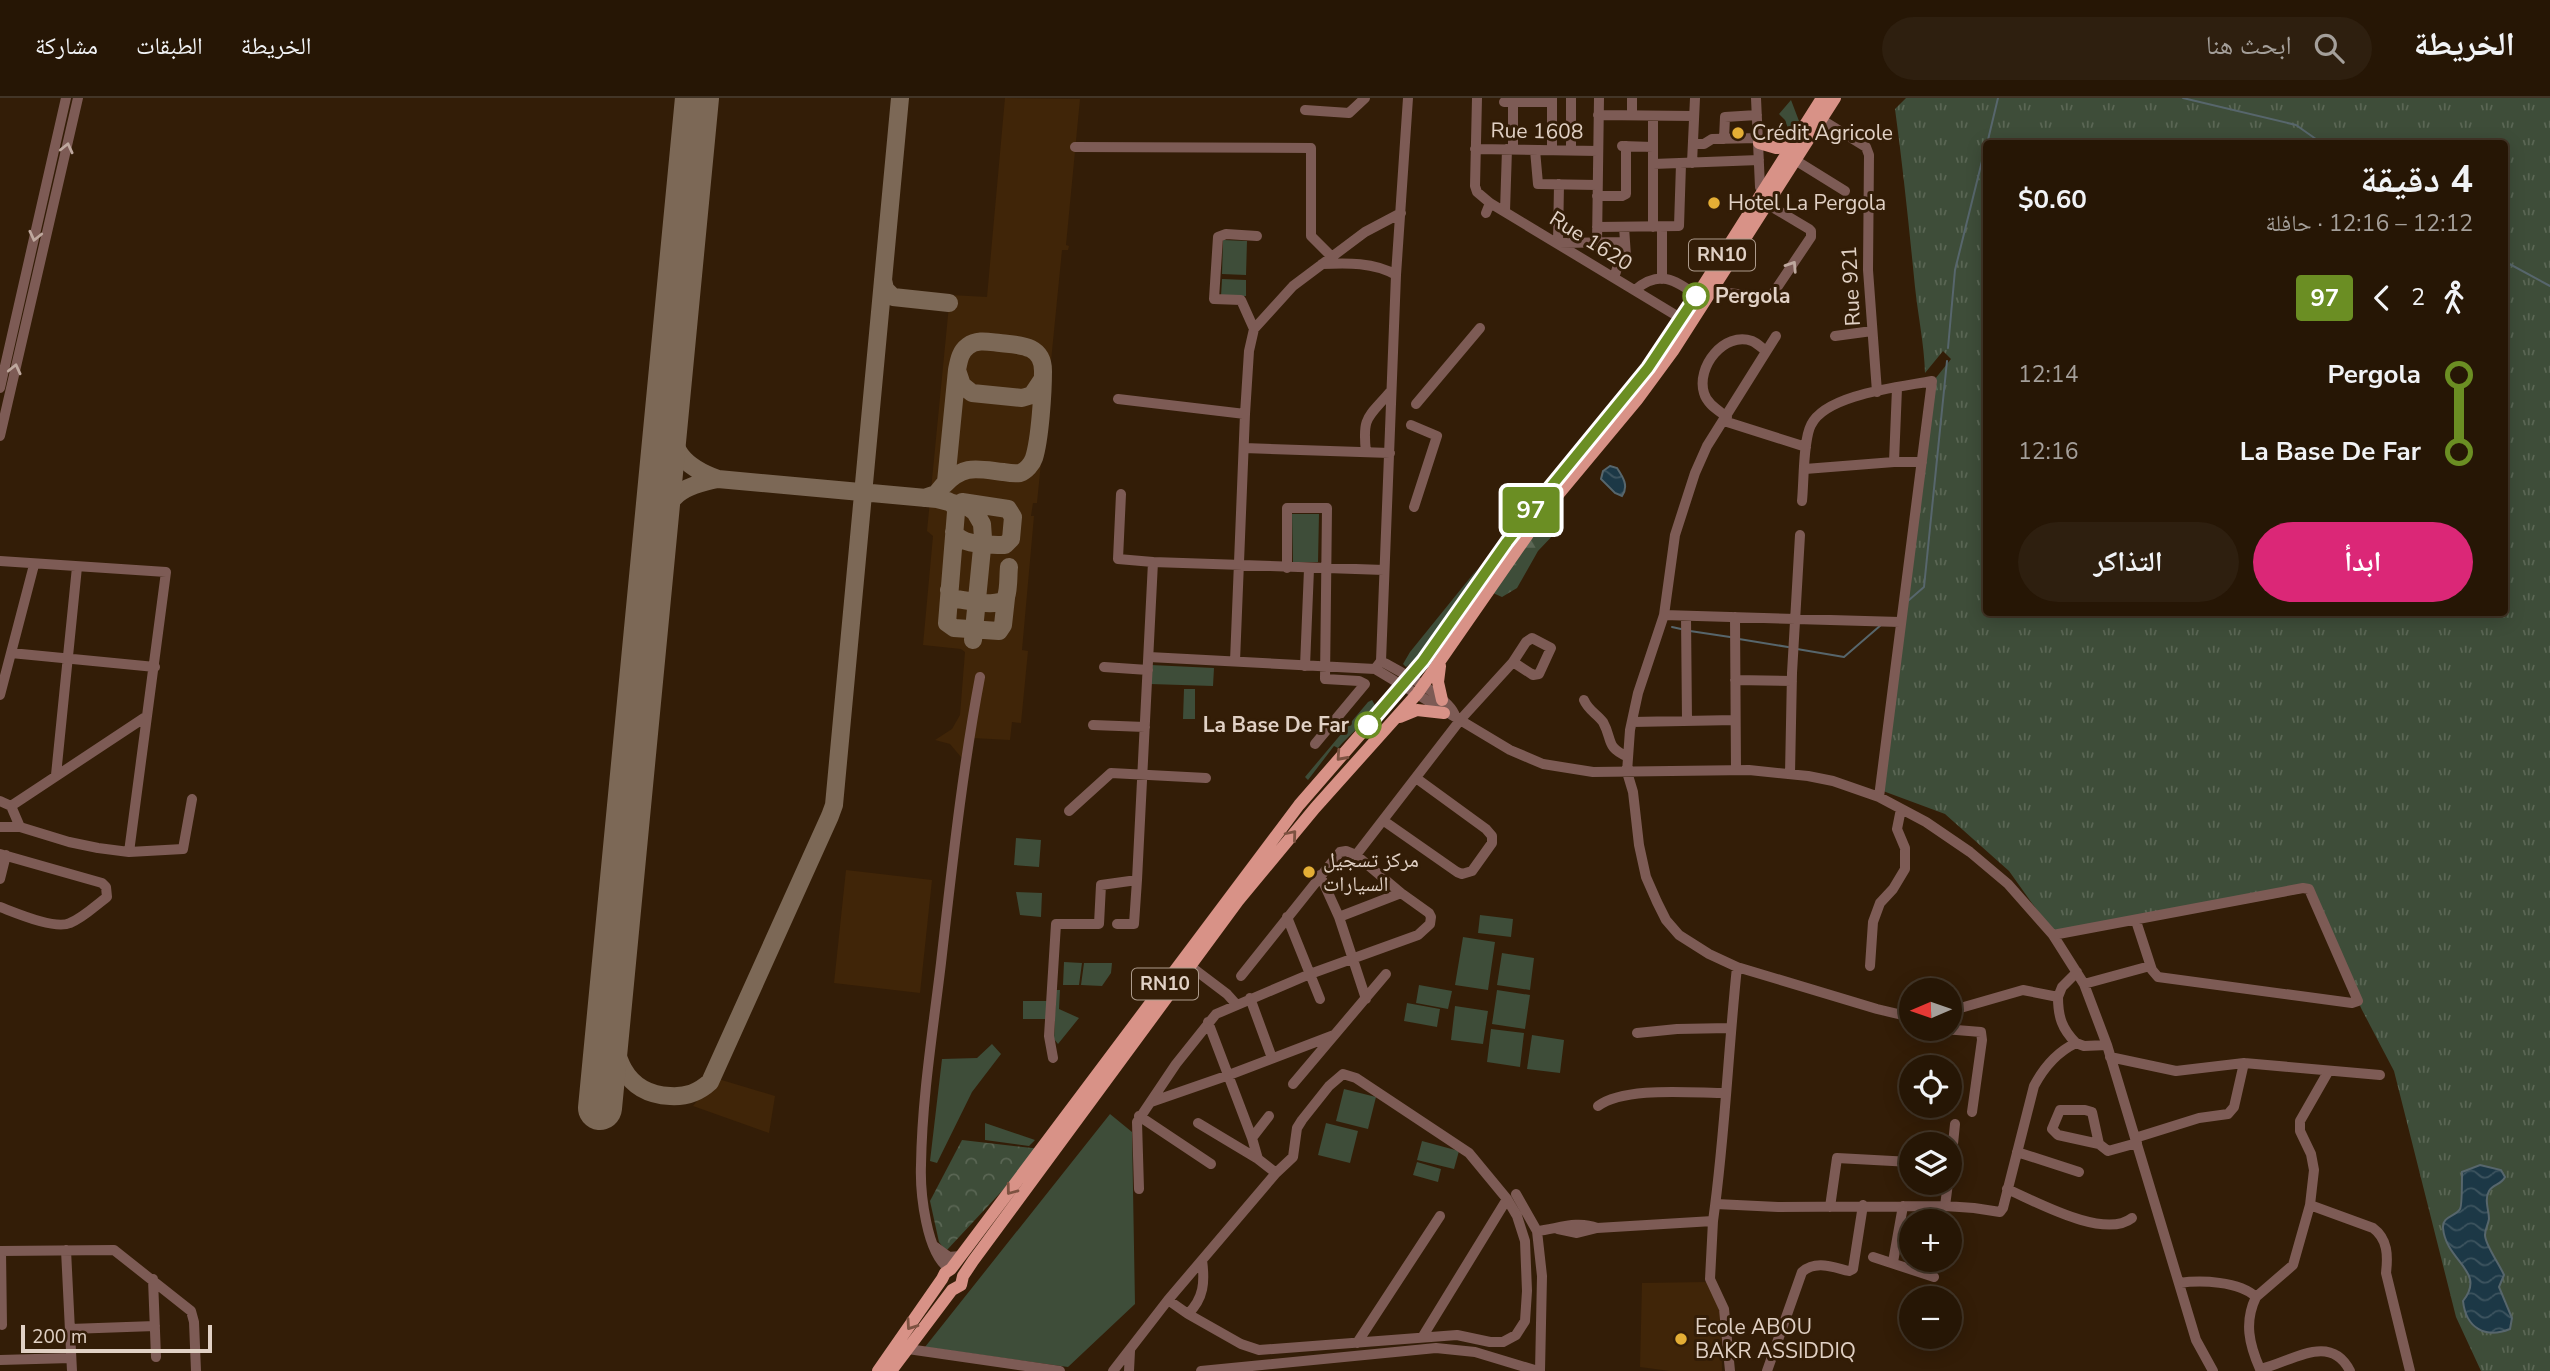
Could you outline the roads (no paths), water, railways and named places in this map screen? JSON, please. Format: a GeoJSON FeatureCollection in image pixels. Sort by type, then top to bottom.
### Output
{"type":"FeatureCollection","features":[{"type":"Feature","properties":{"kind":"main road","name":"RN10"},"geometry":{"type":"LineString","coordinates":[[950,1274],[960,1256],[1299,805],[1406,682],[1442,636],[1507,542],[1669,348],[1712,291],[1766,198],[1790,147],[1822,98]]}},
{"type":"Feature","properties":{"kind":"main road","name":"RN10"},"geometry":{"type":"LineString","coordinates":[[878,1371],[950,1274],[1279,850],[1420,690],[1542,514],[1637,400],[1669,348],[1696,296],[1795,160],[1835,98]]}},
{"type":"Feature","properties":{"kind":"main road"},"geometry":{"type":"LineString","coordinates":[[1758,140],[1768,147],[1790,147]]}},
{"type":"Feature","properties":{"kind":"main road"},"geometry":{"type":"LineString","coordinates":[[1394,721],[1417,710],[1451,712],[1438,682],[1440,663]]}},
{"type":"Feature","properties":{"kind":"main road","name":"RN10"},"geometry":{"type":"LineString","coordinates":[[891,1371],[952,1290],[961,1286],[950,1274]]}},
{"type":"Feature","properties":{"kind":"street"},"geometry":{"type":"LineString","coordinates":[[0,388],[66,98]]}},
{"type":"Feature","properties":{"kind":"street"},"geometry":{"type":"LineString","coordinates":[[0,436],[78,98]]}},
{"type":"Feature","properties":{"kind":"street"},"geometry":{"type":"LineString","coordinates":[[1305,98],[1305,112],[1349,113],[1365,98]]}},
{"type":"Feature","properties":{"kind":"street"},"geometry":{"type":"LineString","coordinates":[[1378,665],[1390,453],[1396,275],[1408,98]]}},
{"type":"Feature","properties":{"kind":"street"},"geometry":{"type":"LineString","coordinates":[[1475,149],[1477,98]]}},
{"type":"Feature","properties":{"kind":"street"},"geometry":{"type":"LineString","coordinates":[[1571,98],[1571,151]]}},
{"type":"Feature","properties":{"kind":"street"},"geometry":{"type":"LineString","coordinates":[[1597,243],[1599,98]]}},
{"type":"Feature","properties":{"kind":"street"},"geometry":{"type":"LineString","coordinates":[[1632,98],[1632,116]]}},
{"type":"Feature","properties":{"kind":"street"},"geometry":{"type":"LineString","coordinates":[[1597,227],[1657,227],[1680,224],[1686,163],[1693,144],[1695,98]]}},
{"type":"Feature","properties":{"kind":"street"},"geometry":{"type":"LineString","coordinates":[[1712,291],[1770,298],[1811,237],[1811,231],[1766,198],[1759,160],[1756,98]]}},
{"type":"Feature","properties":{"kind":"street"},"geometry":{"type":"LineString","coordinates":[[1505,211],[1510,149],[1508,102],[1552,100],[1552,150]]}},
{"type":"Feature","properties":{"kind":"street"},"geometry":{"type":"LineString","coordinates":[[1598,115],[1694,116]]}},
{"type":"Feature","properties":{"kind":"street"},"geometry":{"type":"LineString","coordinates":[[1724,139],[1725,117],[1757,115]]}},
{"type":"Feature","properties":{"kind":"street"},"geometry":{"type":"LineString","coordinates":[[1653,116],[1653,163],[1662,279]]}},
{"type":"Feature","properties":{"kind":"street","name":"Rue 921"},"geometry":{"type":"LineString","coordinates":[[1822,120],[1866,147],[1869,155],[1868,270],[1877,392]]}},
{"type":"Feature","properties":{"kind":"street"},"geometry":{"type":"LineString","coordinates":[[1693,144],[1704,144],[1712,139],[1758,140]]}},
{"type":"Feature","properties":{"kind":"street"},"geometry":{"type":"LineString","coordinates":[[1704,144],[1704,163]]}},
{"type":"Feature","properties":{"kind":"street"},"geometry":{"type":"LineString","coordinates":[[1535,150],[1536,183],[1559,184],[1622,196],[1626,194],[1624,146],[1653,146]]}},
{"type":"Feature","properties":{"kind":"street"},"geometry":{"type":"LineString","coordinates":[[1075,147],[1311,148],[1311,236],[1332,257]]}},
{"type":"Feature","properties":{"kind":"street","name":"Rue 1608"},"geometry":{"type":"LineString","coordinates":[[1475,149],[1598,151]]}},
{"type":"Feature","properties":{"kind":"street","name":"Rue 1620"},"geometry":{"type":"LineString","coordinates":[[1475,149],[1475,186],[1488,208],[1505,211],[1682,319]]}},
{"type":"Feature","properties":{"kind":"street"},"geometry":{"type":"LineString","coordinates":[[1653,163],[1759,160]]}},
{"type":"Feature","properties":{"kind":"street"},"geometry":{"type":"LineString","coordinates":[[1795,160],[1845,191]]}},
{"type":"Feature","properties":{"kind":"street"},"geometry":{"type":"LineString","coordinates":[[1559,184],[1558,243],[1624,242]]}},
{"type":"Feature","properties":{"kind":"street"},"geometry":{"type":"LineString","coordinates":[[1235,661],[1245,414],[1249,351],[1254,330],[1293,286],[1365,232],[1401,213]]}},
{"type":"Feature","properties":{"kind":"street"},"geometry":{"type":"LineString","coordinates":[[1614,278],[1619,262],[1626,256],[1624,227]]}},
{"type":"Feature","properties":{"kind":"street"},"geometry":{"type":"LineString","coordinates":[[1254,330],[1241,300],[1214,299],[1218,237],[1226,234],[1257,236]]}},
{"type":"Feature","properties":{"kind":"street"},"geometry":{"type":"LineString","coordinates":[[1322,264],[1351,263],[1372,266],[1396,275]]}},
{"type":"Feature","properties":{"kind":"street"},"geometry":{"type":"LineString","coordinates":[[1635,290],[1645,283],[1672,279],[1696,296]]}},
{"type":"Feature","properties":{"kind":"street"},"geometry":{"type":"LineString","coordinates":[[1416,404],[1480,328]]}},
{"type":"Feature","properties":{"kind":"street"},"geometry":{"type":"LineString","coordinates":[[1835,336],[1872,331]]}},
{"type":"Feature","properties":{"kind":"street"},"geometry":{"type":"LineString","coordinates":[[1776,336],[1707,446],[1695,472],[1675,535],[1664,615],[1638,693],[1632,722],[1627,772],[1633,792],[1639,845],[1646,877],[1666,920],[1679,935],[1709,954],[1737,967],[1899,1014]]}},
{"type":"Feature","properties":{"kind":"street"},"geometry":{"type":"LineString","coordinates":[[1766,351],[1752,341],[1738,340],[1727,343],[1714,354],[1702,378],[1708,402],[1725,419],[1807,447]]}},
{"type":"Feature","properties":{"kind":"street"},"geometry":{"type":"LineString","coordinates":[[1802,501],[1810,426],[1817,416],[1839,402],[1932,381],[1879,797]]}},
{"type":"Feature","properties":{"kind":"street"},"geometry":{"type":"LineString","coordinates":[[1894,461],[1897,388]]}},
{"type":"Feature","properties":{"kind":"street"},"geometry":{"type":"LineString","coordinates":[[1366,452],[1364,429],[1367,419],[1391,393]]}},
{"type":"Feature","properties":{"kind":"street"},"geometry":{"type":"LineString","coordinates":[[1118,399],[1245,414]]}},
{"type":"Feature","properties":{"kind":"street"},"geometry":{"type":"LineString","coordinates":[[1411,425],[1437,436],[1413,507]]}},
{"type":"Feature","properties":{"kind":"street"},"geometry":{"type":"LineString","coordinates":[[1244,448],[1390,453]]}},
{"type":"Feature","properties":{"kind":"street"},"geometry":{"type":"LineString","coordinates":[[1805,470],[1894,461],[1922,461]]}},
{"type":"Feature","properties":{"kind":"street"},"geometry":{"type":"LineString","coordinates":[[1121,494],[1118,559],[1384,570]]}},
{"type":"Feature","properties":{"kind":"street"},"geometry":{"type":"LineString","coordinates":[[1287,568],[1287,508],[1327,508],[1325,679],[1359,681],[1365,684],[1315,744]]}},
{"type":"Feature","properties":{"kind":"street"},"geometry":{"type":"LineString","coordinates":[[1790,774],[1800,535]]}},
{"type":"Feature","properties":{"kind":"street"},"geometry":{"type":"LineString","coordinates":[[1117,924],[1134,924],[1153,562]]}},
{"type":"Feature","properties":{"kind":"street"},"geometry":{"type":"LineString","coordinates":[[0,564],[166,572],[129,852]]}},
{"type":"Feature","properties":{"kind":"street"},"geometry":{"type":"LineString","coordinates":[[0,695],[34,565]]}},
{"type":"Feature","properties":{"kind":"street"},"geometry":{"type":"LineString","coordinates":[[56,775],[77,567]]}},
{"type":"Feature","properties":{"kind":"street"},"geometry":{"type":"LineString","coordinates":[[1305,666],[1309,569]]}},
{"type":"Feature","properties":{"kind":"street"},"geometry":{"type":"LineString","coordinates":[[1664,615],[1900,622]]}},
{"type":"Feature","properties":{"kind":"street"},"geometry":{"type":"LineString","coordinates":[[1686,616],[1687,721]]}},
{"type":"Feature","properties":{"kind":"street"},"geometry":{"type":"LineString","coordinates":[[1735,617],[1736,770]]}},
{"type":"Feature","properties":{"kind":"street"},"geometry":{"type":"LineString","coordinates":[[11,653],[155,667]]}},
{"type":"Feature","properties":{"kind":"street"},"geometry":{"type":"LineString","coordinates":[[1149,657],[1324,667],[1378,665],[1510,750],[1543,764],[1577,771],[1736,770],[1790,774],[1833,782],[1879,797],[1926,822],[1970,852],[2008,884],[2053,935],[2084,984],[2107,1045],[2196,1340],[2213,1371]]}},
{"type":"Feature","properties":{"kind":"street"},"geometry":{"type":"LineString","coordinates":[[1356,855],[1416,778],[1451,712],[1514,662]]}},
{"type":"Feature","properties":{"kind":"street"},"geometry":{"type":"LineString","coordinates":[[1104,667],[1148,670]]}},
{"type":"Feature","properties":{"kind":"street"},"geometry":{"type":"LineString","coordinates":[[950,1274],[933,1246],[925,1215],[920,1167],[964,758],[980,677]]}},
{"type":"Feature","properties":{"kind":"street"},"geometry":{"type":"LineString","coordinates":[[1735,680],[1792,681]]}},
{"type":"Feature","properties":{"kind":"street"},"geometry":{"type":"LineString","coordinates":[[1584,701],[1602,721],[1610,744],[1616,751],[1628,757]]}},
{"type":"Feature","properties":{"kind":"street"},"geometry":{"type":"LineString","coordinates":[[11,806],[147,716]]}},
{"type":"Feature","properties":{"kind":"street"},"geometry":{"type":"LineString","coordinates":[[1632,722],[1735,720]]}},
{"type":"Feature","properties":{"kind":"street"},"geometry":{"type":"LineString","coordinates":[[1093,725],[1145,727]]}},
{"type":"Feature","properties":{"kind":"street"},"geometry":{"type":"LineString","coordinates":[[1069,811],[1111,773],[1206,778]]}},
{"type":"Feature","properties":{"kind":"street"},"geometry":{"type":"LineString","coordinates":[[1384,821],[1457,872],[1468,874],[1472,871],[1492,843],[1492,836],[1416,778]]}},
{"type":"Feature","properties":{"kind":"street"},"geometry":{"type":"LineString","coordinates":[[0,827],[20,827],[69,842],[129,852],[183,849],[192,799]]}},
{"type":"Feature","properties":{"kind":"street"},"geometry":{"type":"LineString","coordinates":[[0,801],[11,806],[20,827]]}},
{"type":"Feature","properties":{"kind":"street"},"geometry":{"type":"LineString","coordinates":[[1870,966],[1873,922],[1880,903],[1893,889],[1905,869],[1905,848],[1897,829],[1901,809]]}},
{"type":"Feature","properties":{"kind":"street"},"geometry":{"type":"LineString","coordinates":[[1139,1189],[1136,1127],[1139,1116],[1216,1014],[1310,974],[1418,935],[1430,924],[1429,912],[1401,894],[1356,855],[1340,852],[1241,976]]}},
{"type":"Feature","properties":{"kind":"street"},"geometry":{"type":"LineString","coordinates":[[0,878],[3,858],[102,883],[106,887],[107,897],[74,922],[64,925],[0,907]]}},
{"type":"Feature","properties":{"kind":"street"},"geometry":{"type":"LineString","coordinates":[[1320,875],[1339,917],[1366,999]]}},
{"type":"Feature","properties":{"kind":"street"},"geometry":{"type":"LineString","coordinates":[[1053,1058],[1049,1036],[1056,924],[1099,924],[1101,885],[1137,880]]}},
{"type":"Feature","properties":{"kind":"street"},"geometry":{"type":"LineString","coordinates":[[2053,935],[2307,888],[2359,999],[2353,1003],[2158,977],[2150,966],[2136,921]]}},
{"type":"Feature","properties":{"kind":"street"},"geometry":{"type":"LineString","coordinates":[[1339,917],[1401,894]]}},
{"type":"Feature","properties":{"kind":"street"},"geometry":{"type":"LineString","coordinates":[[1287,917],[1320,999]]}},
{"type":"Feature","properties":{"kind":"street"},"geometry":{"type":"LineString","coordinates":[[1190,966],[1236,1004]]}},
{"type":"Feature","properties":{"kind":"street"},"geometry":{"type":"LineString","coordinates":[[2084,984],[2150,966]]}},
{"type":"Feature","properties":{"kind":"street"},"geometry":{"type":"LineString","coordinates":[[1730,1371],[1724,1309],[1710,1279],[1737,967]]}},
{"type":"Feature","properties":{"kind":"street"},"geometry":{"type":"LineString","coordinates":[[2077,972],[2062,987],[2058,997],[2060,1021],[2077,1043],[2084,1046],[2107,1045]]}},
{"type":"Feature","properties":{"kind":"street"},"geometry":{"type":"LineString","coordinates":[[1293,1084],[1386,974]]}},
{"type":"Feature","properties":{"kind":"street"},"geometry":{"type":"LineString","coordinates":[[1962,1008],[2023,990],[2058,997]]}},
{"type":"Feature","properties":{"kind":"street"},"geometry":{"type":"LineString","coordinates":[[1250,998],[1272,1058]]}},
{"type":"Feature","properties":{"kind":"street"},"geometry":{"type":"LineString","coordinates":[[1208,1022],[1258,1159]]}},
{"type":"Feature","properties":{"kind":"street"},"geometry":{"type":"LineString","coordinates":[[1637,1033],[1677,1028],[1730,1028]]}},
{"type":"Feature","properties":{"kind":"street"},"geometry":{"type":"LineString","coordinates":[[1962,1030],[1981,1032],[1982,1040],[1972,1112]]}},
{"type":"Feature","properties":{"kind":"street"},"geometry":{"type":"LineString","coordinates":[[1150,1102],[1229,1076],[1334,1035]]}},
{"type":"Feature","properties":{"kind":"street"},"geometry":{"type":"LineString","coordinates":[[1716,1204],[1945,1206],[2000,1212],[2034,1086],[2041,1073],[2067,1047],[2077,1043]]}},
{"type":"Feature","properties":{"kind":"street"},"geometry":{"type":"LineString","coordinates":[[2110,1057],[2176,1071],[2244,1063],[2380,1075]]}},
{"type":"Feature","properties":{"kind":"street"},"geometry":{"type":"LineString","coordinates":[[2099,1144],[2092,1112],[2064,1108],[2059,1112],[2053,1132],[2069,1139],[2099,1144],[2108,1151],[2199,1118],[2228,1114],[2234,1107],[2244,1063]]}},
{"type":"Feature","properties":{"kind":"street"},"geometry":{"type":"LineString","coordinates":[[2328,1072],[2300,1121],[2300,1131],[2311,1154],[2314,1170],[2310,1205],[2293,1265],[2256,1297],[2250,1309],[2248,1328],[2256,1370],[2301,1354],[2323,1350],[2346,1362],[2350,1371]]}},
{"type":"Feature","properties":{"kind":"street"},"geometry":{"type":"LineString","coordinates":[[1113,1371],[1168,1300],[1276,1173],[1293,1157],[1297,1128],[1338,1077],[1349,1074],[1469,1153],[1512,1196],[1537,1231],[1542,1276],[1539,1371],[1475,1352],[1436,1348],[1201,1371]]}},
{"type":"Feature","properties":{"kind":"street"},"geometry":{"type":"LineString","coordinates":[[1598,1106],[1616,1096],[1643,1093],[1726,1093]]}},
{"type":"Feature","properties":{"kind":"street"},"geometry":{"type":"LineString","coordinates":[[1139,1116],[1211,1164]]}},
{"type":"Feature","properties":{"kind":"street"},"geometry":{"type":"LineString","coordinates":[[1252,1138],[1269,1116]]}},
{"type":"Feature","properties":{"kind":"street"},"geometry":{"type":"LineString","coordinates":[[1198,1123],[1276,1173]]}},
{"type":"Feature","properties":{"kind":"street"},"geometry":{"type":"LineString","coordinates":[[1954,1132],[1955,1124]]}},
{"type":"Feature","properties":{"kind":"street"},"geometry":{"type":"LineString","coordinates":[[2017,1152],[2079,1172]]}},
{"type":"Feature","properties":{"kind":"street"},"geometry":{"type":"LineString","coordinates":[[1830,1207],[1838,1158],[1899,1161]]}},
{"type":"Feature","properties":{"kind":"street"},"geometry":{"type":"LineString","coordinates":[[2007,1189],[2074,1219],[2117,1226],[2132,1218]]}},
{"type":"Feature","properties":{"kind":"street"},"geometry":{"type":"LineString","coordinates":[[1945,1206],[1946,1195]]}},
{"type":"Feature","properties":{"kind":"street"},"geometry":{"type":"LineString","coordinates":[[1423,1336],[1512,1196]]}},
{"type":"Feature","properties":{"kind":"street"},"geometry":{"type":"LineString","coordinates":[[1168,1300],[1241,1344],[1259,1350],[1423,1336],[1457,1335],[1503,1342],[1516,1335],[1525,1321],[1527,1291],[1525,1241],[1512,1196]]}},
{"type":"Feature","properties":{"kind":"street"},"geometry":{"type":"LineString","coordinates":[[1767,1371],[1802,1272],[1810,1266],[1820,1265],[1849,1271],[1853,1269],[1863,1205]]}},
{"type":"Feature","properties":{"kind":"street"},"geometry":{"type":"LineString","coordinates":[[2310,1205],[2380,1233],[2385,1242],[2388,1260],[2386,1273],[2410,1371]]}},
{"type":"Feature","properties":{"kind":"street"},"geometry":{"type":"LineString","coordinates":[[1893,1262],[1903,1206]]}},
{"type":"Feature","properties":{"kind":"street"},"geometry":{"type":"LineString","coordinates":[[1357,1343],[1440,1216]]}},
{"type":"Feature","properties":{"kind":"street"},"geometry":{"type":"LineString","coordinates":[[1537,1231],[1575,1224],[1597,1228],[1713,1221]]}},
{"type":"Feature","properties":{"kind":"street"},"geometry":{"type":"LineString","coordinates":[[933,1246],[949,1257],[960,1256]]}},
{"type":"Feature","properties":{"kind":"street"},"geometry":{"type":"LineString","coordinates":[[66,1250],[72,1371]]}},
{"type":"Feature","properties":{"kind":"street"},"geometry":{"type":"LineString","coordinates":[[2,1325],[1,1251],[114,1250],[191,1311],[196,1371]]}},
{"type":"Feature","properties":{"kind":"street"},"geometry":{"type":"LineString","coordinates":[[1873,1257],[1934,1277]]}},
{"type":"Feature","properties":{"kind":"street"},"geometry":{"type":"LineString","coordinates":[[1188,1314],[1201,1298],[1202,1260]]}},
{"type":"Feature","properties":{"kind":"street"},"geometry":{"type":"LineString","coordinates":[[153,1279],[156,1357]]}},
{"type":"Feature","properties":{"kind":"street"},"geometry":{"type":"LineString","coordinates":[[2179,1283],[2230,1286],[2249,1291],[2256,1297]]}},
{"type":"Feature","properties":{"kind":"street"},"geometry":{"type":"LineString","coordinates":[[70,1329],[155,1326]]}},
{"type":"Feature","properties":{"kind":"street"},"geometry":{"type":"LineString","coordinates":[[908,1349],[1060,1371]]}},
{"type":"Feature","properties":{"kind":"street"},"geometry":{"type":"LineString","coordinates":[[1129,1371],[1130,1350]]}},
{"type":"Feature","properties":{"kind":"street"},"geometry":{"type":"LineString","coordinates":[[0,1360],[71,1358]]}},
{"type":"Feature","properties":{"kind":"street"},"geometry":{"type":"LineString","coordinates":[[24,1359],[25,1371]]}},
{"type":"Feature","properties":{"kind":"water"},"geometry":{"type":"Polygon","coordinates":[[[1610,466],[1617,468],[1623,478],[1625,489],[1622,496],[1601,479],[1603,471],[1610,466]]]}},
{"type":"Feature","properties":{"kind":"water"},"geometry":{"type":"Polygon","coordinates":[[[2480,1165],[2501,1170],[2505,1177],[2488,1194],[2489,1219],[2485,1235],[2504,1275],[2499,1287],[2512,1318],[2510,1329],[2493,1333],[2478,1329],[2468,1318],[2463,1301],[2469,1291],[2468,1274],[2451,1250],[2443,1228],[2445,1221],[2461,1207],[2462,1172],[2480,1165]]]}},
{"type":"Feature","properties":{"kind":"waterway"},"geometry":{"type":"LineString","coordinates":[[1988,140],[1998,98]]}},
{"type":"Feature","properties":{"kind":"waterway"},"geometry":{"type":"LineString","coordinates":[[2183,98],[2296,125],[2317,140]]}},
{"type":"Feature","properties":{"kind":"waterway"},"geometry":{"type":"LineString","coordinates":[[1948,348],[1955,270],[1983,157]]}},
{"type":"Feature","properties":{"kind":"waterway"},"geometry":{"type":"LineString","coordinates":[[2508,263],[2550,286]]}},
{"type":"Feature","properties":{"kind":"waterway"},"geometry":{"type":"LineString","coordinates":[[1909,600],[1924,587],[1947,361]]}},
{"type":"Feature","properties":{"kind":"waterway"},"geometry":{"type":"LineString","coordinates":[[1797,649],[1844,657],[1881,625]]}},
{"type":"Feature","properties":{"kind":"waterway"},"geometry":{"type":"LineString","coordinates":[[1672,627],[1681,629]]}},
{"type":"Feature","properties":{"kind":"waterway"},"geometry":{"type":"LineString","coordinates":[[1690,631],[1730,637]]}},
{"type":"Feature","properties":{"kind":"waterway"},"geometry":{"type":"LineString","coordinates":[[1739,639],[1788,647]]}},
{"type":"Feature","properties":{"kind":"place","name":"Crédit Agricole"},"geometry":{"type":"Point","coordinates":[1738,133]}},
{"type":"Feature","properties":{"kind":"place","name":"Hotel La Pergola"},"geometry":{"type":"Point","coordinates":[1714,203]}},
{"type":"Feature","properties":{"kind":"place","name":"Pergola"},"geometry":{"type":"Point","coordinates":[1696,296]}},
{"type":"Feature","properties":{"kind":"place","name":"La Base De Far"},"geometry":{"type":"Point","coordinates":[1368,725]}},
{"type":"Feature","properties":{"kind":"place","name":"مركز تسجيل السيارات"},"geometry":{"type":"Point","coordinates":[1309,872]}},
{"type":"Feature","properties":{"kind":"place","name":"Ecole ABOU BAKR ASSIDDIQ"},"geometry":{"type":"Point","coordinates":[1681,1339]}}]}
